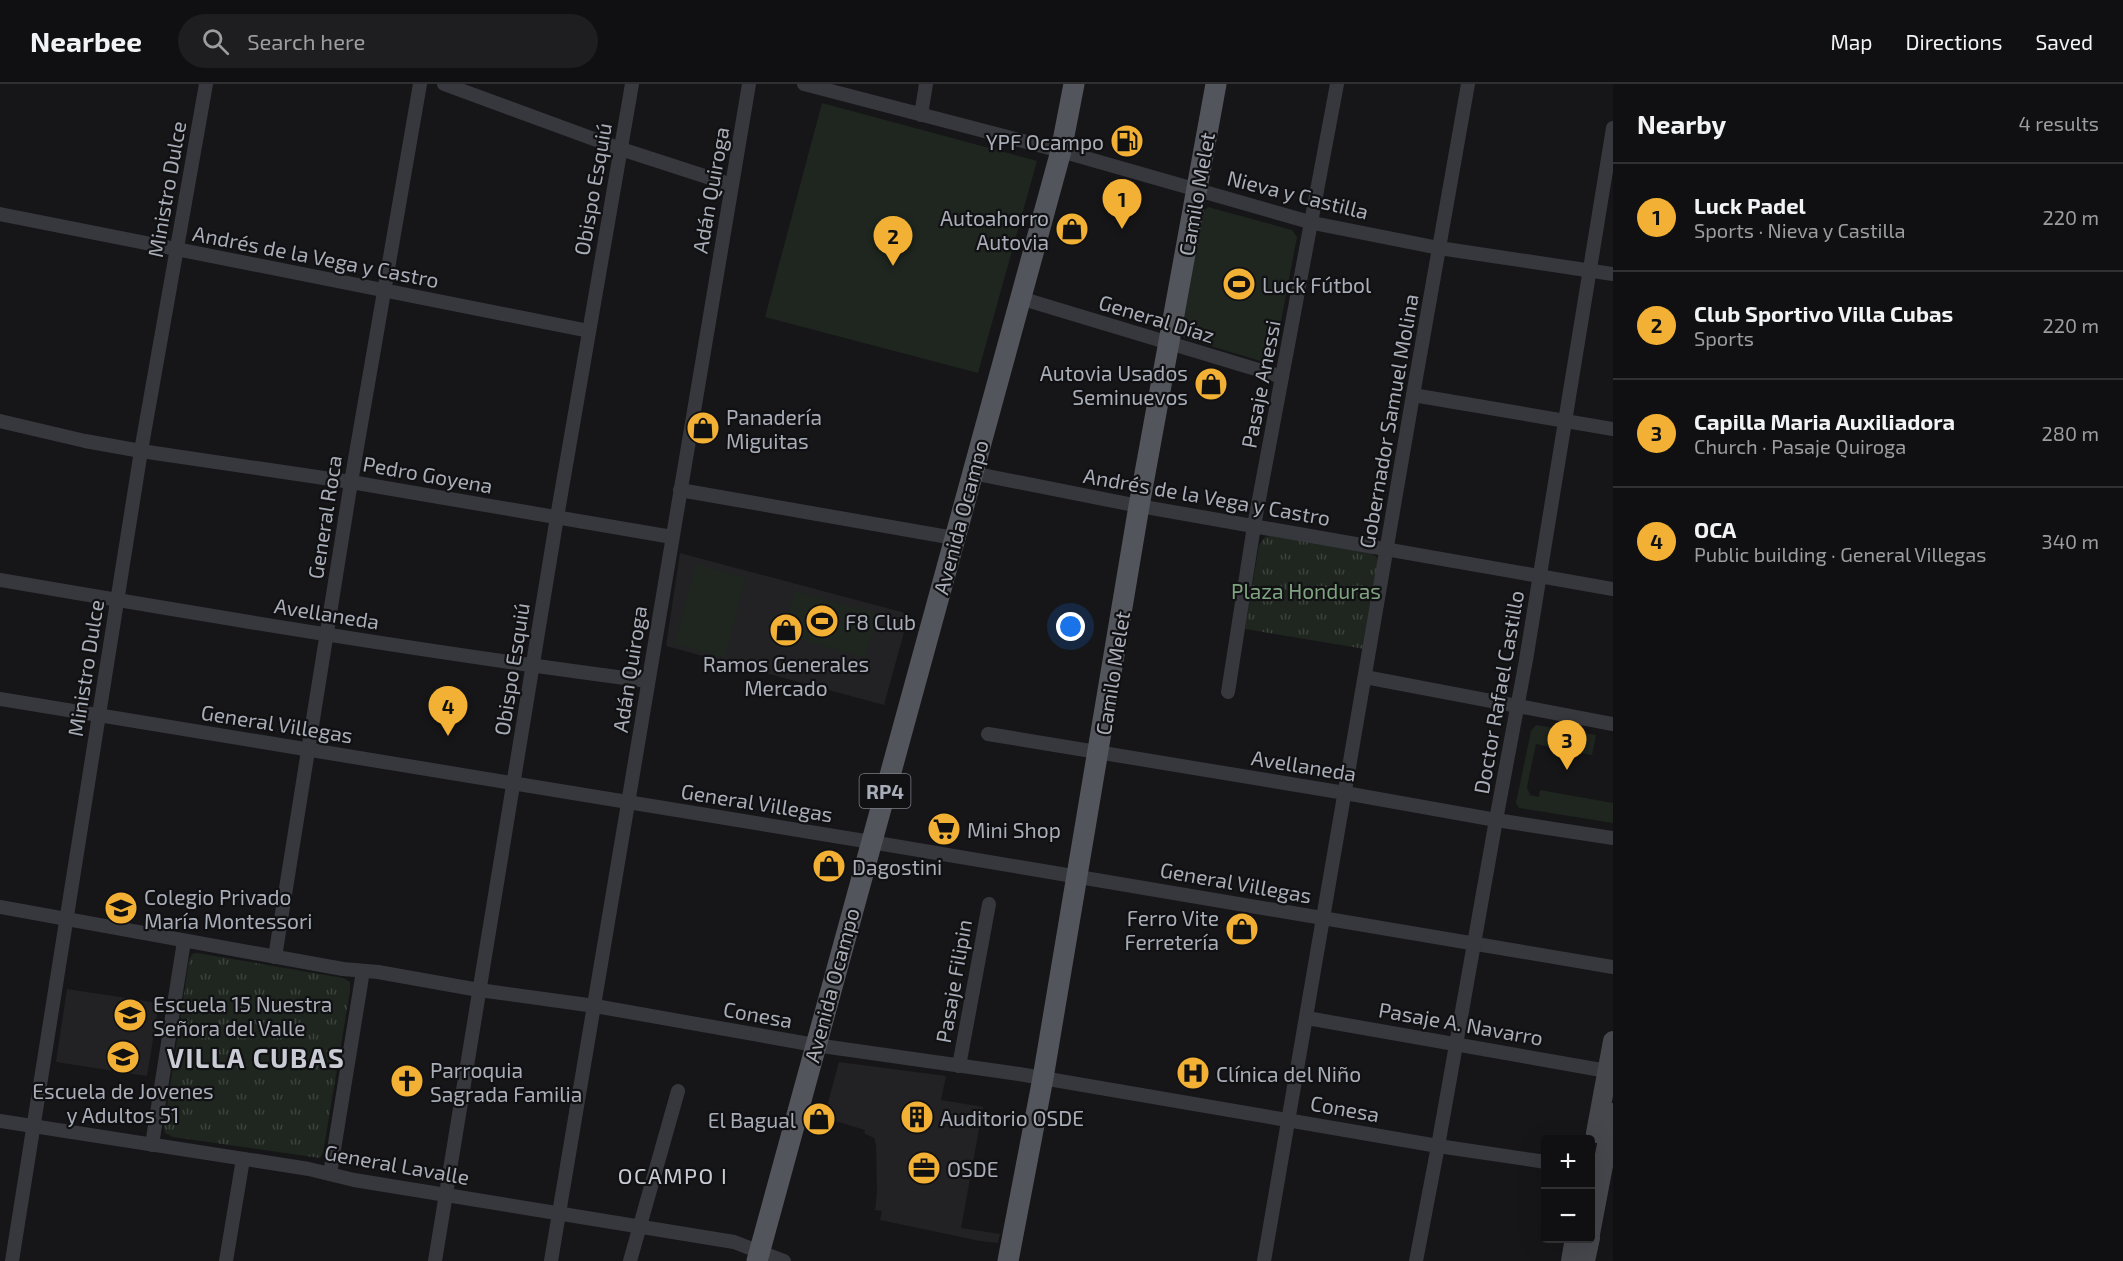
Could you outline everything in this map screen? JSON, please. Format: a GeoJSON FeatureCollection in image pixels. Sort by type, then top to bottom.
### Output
{"type":"FeatureCollection","features":[{"type":"Feature","properties":{"kind":"main road","name":"Avenida Ocampo"},"geometry":{"type":"LineString","coordinates":[[758,1256],[1060,151],[1074,84]]}},
{"type":"Feature","properties":{"kind":"main road","name":"Camilo Melet"},"geometry":{"type":"LineString","coordinates":[[1008,1261],[1043,1078],[1139,506],[1216,84]]}},
{"type":"Feature","properties":{"kind":"main road"},"geometry":{"type":"LineString","coordinates":[[1600,1174],[1607,1071],[1613,1041]]}},
{"type":"Feature","properties":{"kind":"main road"},"geometry":{"type":"LineString","coordinates":[[1595,1204],[1613,1113]]}},
{"type":"Feature","properties":{"kind":"main road"},"geometry":{"type":"LineString","coordinates":[[1571,1261],[1574,1243]]}},
{"type":"Feature","properties":{"kind":"main road"},"geometry":{"type":"LineString","coordinates":[[1586,1261],[1589,1243]]}},
{"type":"Feature","properties":{"kind":"street","name":"Ministro Dulce"},"geometry":{"type":"LineString","coordinates":[[12,1261],[141,451],[206,84]]}},
{"type":"Feature","properties":{"kind":"street","name":"General Roca"},"geometry":{"type":"LineString","coordinates":[[275,957],[325,635],[420,84]]}},
{"type":"Feature","properties":{"kind":"street"},"geometry":{"type":"LineString","coordinates":[[444,84],[621,149],[732,185]]}},
{"type":"Feature","properties":{"kind":"street","name":"Obispo Esquiú"},"geometry":{"type":"LineString","coordinates":[[435,1261],[532,666],[632,84]]}},
{"type":"Feature","properties":{"kind":"street","name":"Adán Quiroga"},"geometry":{"type":"LineString","coordinates":[[551,1261],[749,84]]}},
{"type":"Feature","properties":{"kind":"street","name":"Nieva y Castilla"},"geometry":{"type":"LineString","coordinates":[[804,84],[1060,151],[1312,223],[1439,248],[1613,274]]}},
{"type":"Feature","properties":{"kind":"street"},"geometry":{"type":"LineString","coordinates":[[921,115],[926,84]]}},
{"type":"Feature","properties":{"kind":"street","name":"Pasaje Anessi"},"geometry":{"type":"LineString","coordinates":[[1228,692],[1254,526],[1337,84]]}},
{"type":"Feature","properties":{"kind":"street","name":"Gobernador Samuel Molina"},"geometry":{"type":"LineString","coordinates":[[1264,1261],[1468,84]]}},
{"type":"Feature","properties":{"kind":"street","name":"Doctor Rafael Castillo"},"geometry":{"type":"LineString","coordinates":[[1416,1261],[1518,706],[1613,128]]}},
{"type":"Feature","properties":{"kind":"street","name":"Andrés de la Vega y Castro"},"geometry":{"type":"LineString","coordinates":[[0,214],[589,331]]}},
{"type":"Feature","properties":{"kind":"street","name":"General Díaz"},"geometry":{"type":"LineString","coordinates":[[1020,298],[1282,377]]}},
{"type":"Feature","properties":{"kind":"street"},"geometry":{"type":"LineString","coordinates":[[1413,395],[1613,429]]}},
{"type":"Feature","properties":{"kind":"street","name":"Pedro Goyena"},"geometry":{"type":"LineString","coordinates":[[0,421],[85,441],[141,451],[351,483],[672,537]]}},
{"type":"Feature","properties":{"kind":"street","name":"Andrés de la Vega y Castro"},"geometry":{"type":"LineString","coordinates":[[972,473],[1139,506],[1613,589]]}},
{"type":"Feature","properties":{"kind":"street"},"geometry":{"type":"LineString","coordinates":[[680,490],[954,538]]}},
{"type":"Feature","properties":{"kind":"street","name":"Avellaneda"},"geometry":{"type":"LineString","coordinates":[[0,580],[325,635],[648,681]]}},
{"type":"Feature","properties":{"kind":"street"},"geometry":{"type":"LineString","coordinates":[[1365,677],[1613,724]]}},
{"type":"Feature","properties":{"kind":"street","name":"General Villegas"},"geometry":{"type":"LineString","coordinates":[[0,699],[307,748],[1613,967]]}},
{"type":"Feature","properties":{"kind":"street","name":"Avellaneda"},"geometry":{"type":"LineString","coordinates":[[988,734],[1496,820],[1613,837]]}},
{"type":"Feature","properties":{"kind":"street","name":"Pasaje Filipin"},"geometry":{"type":"LineString","coordinates":[[959,1066],[989,904]]}},
{"type":"Feature","properties":{"kind":"street","name":"Conesa"},"geometry":{"type":"LineString","coordinates":[[0,907],[275,957],[595,1006],[815,1045],[1043,1078],[1438,1146],[1541,1161]]}},
{"type":"Feature","properties":{"kind":"street"},"geometry":{"type":"LineString","coordinates":[[152,1145],[184,941]]}},
{"type":"Feature","properties":{"kind":"street"},"geometry":{"type":"LineString","coordinates":[[330,1174],[363,971]]}},
{"type":"Feature","properties":{"kind":"street","name":"Pasaje A. Navarro"},"geometry":{"type":"LineString","coordinates":[[1307,1018],[1607,1071]]}},
{"type":"Feature","properties":{"kind":"street"},"geometry":{"type":"LineString","coordinates":[[630,1261],[678,1090]]}},
{"type":"Feature","properties":{"kind":"street","name":"General Lavalle"},"geometry":{"type":"LineString","coordinates":[[0,1121],[309,1169],[734,1242],[758,1256],[784,1261]]}},
{"type":"Feature","properties":{"kind":"street"},"geometry":{"type":"LineString","coordinates":[[226,1261],[243,1159]]}},
{"type":"Feature","properties":{"kind":"shaded area","name":"Ramos Generales Mercado"},"geometry":{"type":"Polygon","coordinates":[[[680,553],[909,614],[884,705],[666,646],[680,553]]]}},
{"type":"Feature","properties":{"kind":"shaded area"},"geometry":{"type":"Polygon","coordinates":[[[67,989],[159,1003],[147,1076],[56,1062],[67,989]]]}},
{"type":"Feature","properties":{"kind":"shaded area","name":"OSDE"},"geometry":{"type":"Polygon","coordinates":[[[839,1062],[946,1076],[941,1100],[983,1107],[961,1228],[1000,1234],[998,1243],[880,1220],[882,1211],[875,1210],[877,1192],[874,1138],[864,1133],[865,1130],[829,1119],[831,1112],[826,1110],[839,1062]]]}},
{"type":"Feature","properties":{"kind":"green space"},"geometry":{"type":"Polygon","coordinates":[[[822,103],[1037,161],[978,373],[765,317],[822,103]]]}},
{"type":"Feature","properties":{"kind":"green space","name":"Luck Fútbol"},"geometry":{"type":"Polygon","coordinates":[[[1208,207],[1292,230],[1297,237],[1274,358],[1267,363],[1184,338],[1180,332],[1203,212],[1208,207]]]}},
{"type":"Feature","properties":{"kind":"green space","name":"Plaza Honduras"},"geometry":{"type":"Polygon","coordinates":[[[1271,536],[1368,552],[1377,557],[1379,564],[1365,649],[1245,629],[1259,545],[1265,537],[1271,536]]]}},
{"type":"Feature","properties":{"kind":"green space"},"geometry":{"type":"Polygon","coordinates":[[[696,564],[746,578],[724,658],[674,644],[696,564]]]}},
{"type":"Feature","properties":{"kind":"green space"},"geometry":{"type":"Polygon","coordinates":[[[795,591],[878,614],[865,658],[783,634],[795,591]]]}},
{"type":"Feature","properties":{"kind":"green space"},"geometry":{"type":"Polygon","coordinates":[[[1536,725],[1596,735],[1592,755],[1536,744],[1527,787],[1530,795],[1539,797],[1540,790],[1613,803],[1613,823],[1519,808],[1516,803],[1531,731],[1536,725]]]}},
{"type":"Feature","properties":{"kind":"green space"},"geometry":{"type":"Polygon","coordinates":[[[192,954],[343,978],[350,982],[323,1153],[320,1158],[173,1137],[165,1133],[164,1127],[189,960],[192,954]]]}},
{"type":"Feature","properties":{"kind":"place","name":"YPF Ocampo"},"geometry":{"type":"Point","coordinates":[1127,141]}},
{"type":"Feature","properties":{"kind":"place","name":"Autoahorro Autovia"},"geometry":{"type":"Point","coordinates":[1072,229]}},
{"type":"Feature","properties":{"kind":"place","name":"Luck Padel"},"geometry":{"type":"Point","coordinates":[1122,229]}},
{"type":"Feature","properties":{"kind":"place","name":"Club Sportivo Villa Cubas"},"geometry":{"type":"Point","coordinates":[893,266]}},
{"type":"Feature","properties":{"kind":"place","name":"Luck Fútbol"},"geometry":{"type":"Point","coordinates":[1239,284]}},
{"type":"Feature","properties":{"kind":"place","name":"Autovia Usados Seminuevos"},"geometry":{"type":"Point","coordinates":[1211,384]}},
{"type":"Feature","properties":{"kind":"place","name":"Panadería Miguitas"},"geometry":{"type":"Point","coordinates":[703,428]}},
{"type":"Feature","properties":{"kind":"place","name":"F8 Club"},"geometry":{"type":"Point","coordinates":[822,621]}},
{"type":"Feature","properties":{"kind":"place","name":"Ramos Generales Mercado"},"geometry":{"type":"Point","coordinates":[786,630]}},
{"type":"Feature","properties":{"kind":"place","name":"OCA"},"geometry":{"type":"Point","coordinates":[448,736]}},
{"type":"Feature","properties":{"kind":"place","name":"Capilla Maria Auxiliadora"},"geometry":{"type":"Point","coordinates":[1567,770]}},
{"type":"Feature","properties":{"kind":"place","name":"Mini Shop"},"geometry":{"type":"Point","coordinates":[944,829]}},
{"type":"Feature","properties":{"kind":"place","name":"Dagostini"},"geometry":{"type":"Point","coordinates":[829,866]}},
{"type":"Feature","properties":{"kind":"place","name":"Colegio Privado María Montessori"},"geometry":{"type":"Point","coordinates":[121,908]}},
{"type":"Feature","properties":{"kind":"place","name":"Ferro Vite Ferretería"},"geometry":{"type":"Point","coordinates":[1242,929]}},
{"type":"Feature","properties":{"kind":"place","name":"Escuela 15 Nuestra Señora del Valle"},"geometry":{"type":"Point","coordinates":[130,1015]}},
{"type":"Feature","properties":{"kind":"place","name":"Escuela de Jovenes y Adultos 51"},"geometry":{"type":"Point","coordinates":[123,1057]}},
{"type":"Feature","properties":{"kind":"place","name":"Clínica del Niño"},"geometry":{"type":"Point","coordinates":[1193,1073]}},
{"type":"Feature","properties":{"kind":"place","name":"Parroquia Sagrada Familia"},"geometry":{"type":"Point","coordinates":[407,1081]}},
{"type":"Feature","properties":{"kind":"place","name":"Auditorio OSDE"},"geometry":{"type":"Point","coordinates":[917,1117]}},
{"type":"Feature","properties":{"kind":"place","name":"El Bagual"},"geometry":{"type":"Point","coordinates":[819,1119]}},
{"type":"Feature","properties":{"kind":"place","name":"OSDE"},"geometry":{"type":"Point","coordinates":[924,1168]}},
{"type":"Feature","properties":{"kind":"district","name":"VILLA CUBAS"},"geometry":{"type":"Point","coordinates":[256,1057]}},
{"type":"Feature","properties":{"kind":"district","name":"OCAMPO I"},"geometry":{"type":"Point","coordinates":[673,1175]}}]}
